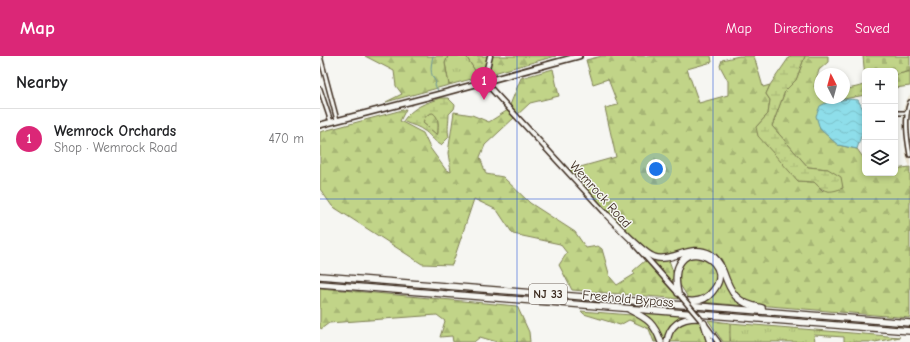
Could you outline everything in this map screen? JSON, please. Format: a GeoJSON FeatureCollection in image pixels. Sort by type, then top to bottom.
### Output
{"type":"FeatureCollection","features":[{"type":"Feature","properties":{"kind":"highway"},"geometry":{"type":"LineString","coordinates":[[608,216],[644,251],[654,257],[662,257],[697,250],[710,254],[719,262],[729,288],[735,297],[751,306],[776,311]]}},
{"type":"Feature","properties":{"kind":"highway"},"geometry":{"type":"LineString","coordinates":[[635,301],[696,302],[706,298],[715,289],[719,278],[718,270],[711,260],[698,254],[682,260],[676,271],[676,284],[679,294]]}},
{"type":"Feature","properties":{"kind":"highway","name":"Freehold Bypass"},"geometry":{"type":"LineString","coordinates":[[320,276],[776,311],[910,323]]}},
{"type":"Feature","properties":{"kind":"highway","name":"Freehold Bypass"},"geometry":{"type":"LineString","coordinates":[[320,284],[910,331]]}},
{"type":"Feature","properties":{"kind":"highway"},"geometry":{"type":"LineString","coordinates":[[628,309],[644,317],[650,322],[656,329],[661,342]]}},
{"type":"Feature","properties":{"kind":"highway"},"geometry":{"type":"LineString","coordinates":[[667,342],[668,334],[673,327],[679,321],[686,318],[765,320]]}},
{"type":"Feature","properties":{"kind":"highway"},"geometry":{"type":"LineString","coordinates":[[702,321],[710,342]]}},
{"type":"Feature","properties":{"kind":"main road"},"geometry":{"type":"LineString","coordinates":[[320,125],[579,56]]}},
{"type":"Feature","properties":{"kind":"street"},"geometry":{"type":"LineString","coordinates":[[320,56],[322,70]]}},
{"type":"Feature","properties":{"kind":"street"},"geometry":{"type":"LineString","coordinates":[[484,81],[490,56]]}},
{"type":"Feature","properties":{"kind":"street"},"geometry":{"type":"LineString","coordinates":[[320,61],[337,120]]}},
{"type":"Feature","properties":{"kind":"street","name":"Wemrock Road"},"geometry":{"type":"LineString","coordinates":[[484,81],[679,294],[718,342]]}},
{"type":"Feature","properties":{"kind":"street"},"geometry":{"type":"LineString","coordinates":[[320,89],[331,122]]}},
{"type":"Feature","properties":{"kind":"street"},"geometry":{"type":"LineString","coordinates":[[910,102],[907,112],[910,155]]}},
{"type":"Feature","properties":{"kind":"street"},"geometry":{"type":"LineString","coordinates":[[326,109],[333,107]]}},
{"type":"Feature","properties":{"kind":"street"},"geometry":{"type":"LineString","coordinates":[[898,113],[907,112]]}},
{"type":"Feature","properties":{"kind":"shaded area"},"geometry":{"type":"Polygon","coordinates":[[[910,94],[910,167],[906,157],[903,117],[904,106],[910,94]]]}},
{"type":"Feature","properties":{"kind":"green space"},"geometry":{"type":"Polygon","coordinates":[[[365,56],[448,56],[445,63],[449,85],[386,102],[402,94],[396,86],[394,71],[365,56]]]}},
{"type":"Feature","properties":{"kind":"green space"},"geometry":{"type":"Polygon","coordinates":[[[448,56],[466,56],[479,77],[449,85],[445,63],[448,56]]]}},
{"type":"Feature","properties":{"kind":"green space"},"geometry":{"type":"Polygon","coordinates":[[[466,56],[556,56],[479,77],[466,56]]]}},
{"type":"Feature","properties":{"kind":"green space"},"geometry":{"type":"Polygon","coordinates":[[[602,56],[711,56],[712,62],[687,69],[699,103],[728,95],[728,81],[720,66],[722,60],[739,56],[754,56],[763,87],[770,85],[766,94],[770,100],[768,114],[756,127],[798,181],[814,182],[823,191],[828,169],[808,167],[772,126],[785,91],[796,80],[805,56],[828,56],[828,62],[821,68],[814,68],[814,104],[827,104],[820,129],[838,145],[857,149],[862,156],[862,176],[898,176],[898,169],[910,167],[910,318],[758,305],[741,297],[735,291],[726,278],[715,254],[698,248],[667,254],[682,299],[572,290],[559,265],[567,253],[560,244],[513,234],[497,210],[474,199],[452,265],[422,264],[332,206],[320,189],[320,132],[406,109],[400,121],[423,133],[430,148],[446,170],[451,172],[448,153],[454,112],[472,115],[489,122],[508,110],[521,78],[553,69],[559,96],[530,103],[485,145],[480,157],[486,174],[503,177],[530,203],[575,232],[586,248],[598,246],[602,249],[610,277],[617,285],[635,274],[633,271],[647,259],[635,237],[629,239],[566,171],[616,157],[605,108],[618,105],[608,79],[593,84],[586,60],[602,56]]]}},
{"type":"Feature","properties":{"kind":"green space"},"geometry":{"type":"Polygon","coordinates":[[[790,56],[805,56],[796,80],[785,91],[772,126],[808,167],[828,169],[841,177],[843,188],[834,191],[827,191],[814,182],[798,181],[758,136],[756,127],[768,114],[770,100],[766,94],[770,85],[790,56]]]}},
{"type":"Feature","properties":{"kind":"green space"},"geometry":{"type":"Polygon","coordinates":[[[863,56],[910,56],[910,71],[898,74],[898,68],[864,68],[863,56]]]}},
{"type":"Feature","properties":{"kind":"green space"},"geometry":{"type":"Polygon","coordinates":[[[910,71],[910,86],[898,88],[898,74],[910,71]]]}},
{"type":"Feature","properties":{"kind":"green space"},"geometry":{"type":"Polygon","coordinates":[[[862,86],[862,96],[850,98],[850,89],[862,86]]]}},
{"type":"Feature","properties":{"kind":"green space"},"geometry":{"type":"Polygon","coordinates":[[[441,98],[448,98],[455,105],[454,109],[449,114],[449,137],[441,145],[420,128],[403,121],[415,109],[441,98]],[[431,113],[427,115],[423,123],[437,135],[438,122],[435,115],[431,113]]]}},
{"type":"Feature","properties":{"kind":"green space"},"geometry":{"type":"Polygon","coordinates":[[[433,112],[438,119],[437,135],[423,123],[425,116],[433,112]]]}},
{"type":"Feature","properties":{"kind":"green space"},"geometry":{"type":"Polygon","coordinates":[[[697,257],[707,260],[713,266],[716,272],[716,280],[708,293],[700,297],[689,299],[679,283],[679,267],[686,259],[697,257]]]}},
{"type":"Feature","properties":{"kind":"green space"},"geometry":{"type":"Polygon","coordinates":[[[721,271],[730,291],[736,299],[746,306],[700,302],[716,290],[721,271]]]}},
{"type":"Feature","properties":{"kind":"green space"},"geometry":{"type":"Polygon","coordinates":[[[320,288],[517,306],[529,332],[530,342],[497,342],[480,337],[474,342],[453,342],[452,336],[440,337],[445,321],[437,315],[329,323],[321,329],[320,288]]]}},
{"type":"Feature","properties":{"kind":"green space"},"geometry":{"type":"Polygon","coordinates":[[[581,311],[644,316],[652,326],[658,342],[654,342],[649,329],[629,320],[620,325],[584,314],[581,311]]]}},
{"type":"Feature","properties":{"kind":"green space"},"geometry":{"type":"Polygon","coordinates":[[[638,312],[687,315],[674,322],[667,332],[665,342],[663,342],[654,324],[638,312]]]}},
{"type":"Feature","properties":{"kind":"green space"},"geometry":{"type":"Polygon","coordinates":[[[697,320],[704,329],[708,342],[669,342],[675,328],[678,325],[697,320]]]}},
{"type":"Feature","properties":{"kind":"green space"},"geometry":{"type":"Polygon","coordinates":[[[708,320],[730,323],[730,342],[723,342],[708,320]]]}},
{"type":"Feature","properties":{"kind":"green space"},"geometry":{"type":"Polygon","coordinates":[[[730,323],[900,337],[875,342],[844,342],[844,337],[814,335],[815,342],[731,342],[729,334],[730,323]]]}},
{"type":"Feature","properties":{"kind":"water"},"geometry":{"type":"Polygon","coordinates":[[[850,99],[858,100],[862,107],[862,133],[857,149],[838,145],[820,129],[816,116],[820,106],[824,104],[850,104],[850,99]]]}},
{"type":"Feature","properties":{"kind":"waterway"},"geometry":{"type":"LineString","coordinates":[[433,56],[431,73],[436,82],[435,85],[438,91]]}},
{"type":"Feature","properties":{"kind":"place","name":"Wemrock Orchards"},"geometry":{"type":"Point","coordinates":[484,100]}}]}
